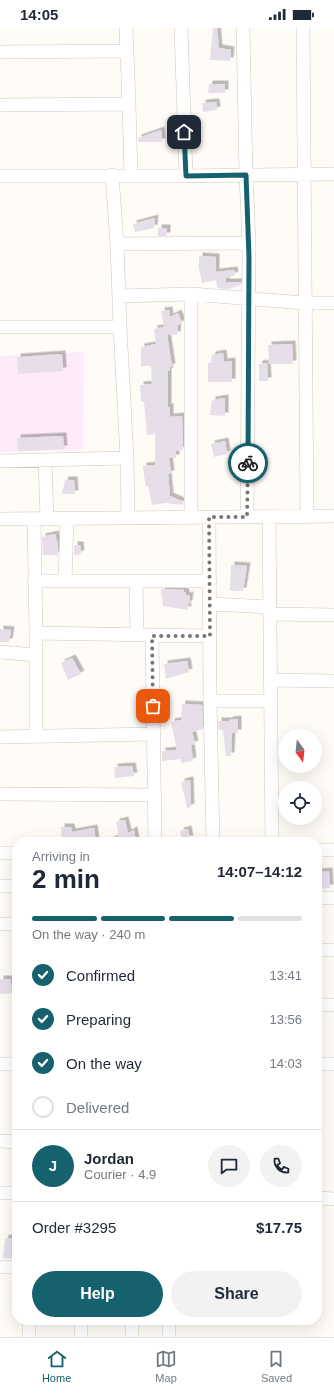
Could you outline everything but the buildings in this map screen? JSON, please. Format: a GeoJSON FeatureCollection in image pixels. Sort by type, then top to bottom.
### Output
{"type":"FeatureCollection","features":[{"type":"Feature","properties":{"kind":"street"},"geometry":{"type":"LineString","coordinates":[[126,28],[131,176]]}},
{"type":"Feature","properties":{"kind":"street"},"geometry":{"type":"LineString","coordinates":[[181,28],[186,176]]}},
{"type":"Feature","properties":{"kind":"street"},"geometry":{"type":"LineString","coordinates":[[243,28],[249,243],[247,517]]}},
{"type":"Feature","properties":{"kind":"street"},"geometry":{"type":"LineString","coordinates":[[303,28],[307,517]]}},
{"type":"Feature","properties":{"kind":"street"},"geometry":{"type":"LineString","coordinates":[[0,52],[126,51]]}},
{"type":"Feature","properties":{"kind":"street"},"geometry":{"type":"LineString","coordinates":[[0,106],[129,104]]}},
{"type":"Feature","properties":{"kind":"street"},"geometry":{"type":"LineString","coordinates":[[0,176],[334,174]]}},
{"type":"Feature","properties":{"kind":"street"},"geometry":{"type":"LineString","coordinates":[[112,175],[117,244],[127,458],[128,517]]}},
{"type":"Feature","properties":{"kind":"street"},"geometry":{"type":"LineString","coordinates":[[117,244],[249,243]]}},
{"type":"Feature","properties":{"kind":"street"},"geometry":{"type":"LineString","coordinates":[[119,296],[190,294],[305,303],[334,303]]}},
{"type":"Feature","properties":{"kind":"street"},"geometry":{"type":"LineString","coordinates":[[190,294],[191,517]]}},
{"type":"Feature","properties":{"kind":"street"},"geometry":{"type":"LineString","coordinates":[[0,327],[120,327]]}},
{"type":"Feature","properties":{"kind":"street"},"geometry":{"type":"LineString","coordinates":[[0,461],[127,458]]}},
{"type":"Feature","properties":{"kind":"street"},"geometry":{"type":"LineString","coordinates":[[45,461],[47,518]]}},
{"type":"Feature","properties":{"kind":"street"},"geometry":{"type":"LineString","coordinates":[[0,519],[334,516]]}},
{"type":"Feature","properties":{"kind":"street"},"geometry":{"type":"LineString","coordinates":[[209,517],[210,701],[214,837]]}},
{"type":"Feature","properties":{"kind":"street"},"geometry":{"type":"LineString","coordinates":[[269,517],[272,837]]}},
{"type":"Feature","properties":{"kind":"street"},"geometry":{"type":"LineString","coordinates":[[65,581],[67,518]]}},
{"type":"Feature","properties":{"kind":"street"},"geometry":{"type":"LineString","coordinates":[[34,519],[36,736]]}},
{"type":"Feature","properties":{"kind":"street"},"geometry":{"type":"LineString","coordinates":[[34,581],[210,581]]}},
{"type":"Feature","properties":{"kind":"street"},"geometry":{"type":"LineString","coordinates":[[136,581],[137,635]]}},
{"type":"Feature","properties":{"kind":"street"},"geometry":{"type":"LineString","coordinates":[[210,604],[334,615]]}},
{"type":"Feature","properties":{"kind":"street"},"geometry":{"type":"LineString","coordinates":[[36,633],[210,636]]}},
{"type":"Feature","properties":{"kind":"street"},"geometry":{"type":"LineString","coordinates":[[152,636],[155,837]]}},
{"type":"Feature","properties":{"kind":"street"},"geometry":{"type":"LineString","coordinates":[[0,652],[36,656]]}},
{"type":"Feature","properties":{"kind":"street"},"geometry":{"type":"LineString","coordinates":[[270,680],[334,681]]}},
{"type":"Feature","properties":{"kind":"street"},"geometry":{"type":"LineString","coordinates":[[210,701],[271,701]]}},
{"type":"Feature","properties":{"kind":"street"},"geometry":{"type":"LineString","coordinates":[[0,737],[154,734]]}},
{"type":"Feature","properties":{"kind":"street"},"geometry":{"type":"LineString","coordinates":[[0,794],[155,794]]}},
{"type":"Feature","properties":{"kind":"street"},"geometry":{"type":"LineString","coordinates":[[322,850],[334,850]]}},
{"type":"Feature","properties":{"kind":"street"},"geometry":{"type":"LineString","coordinates":[[0,853],[12,853]]}},
{"type":"Feature","properties":{"kind":"street"},"geometry":{"type":"LineString","coordinates":[[0,886],[12,886]]}},
{"type":"Feature","properties":{"kind":"street"},"geometry":{"type":"LineString","coordinates":[[322,898],[334,898]]}},
{"type":"Feature","properties":{"kind":"street"},"geometry":{"type":"LineString","coordinates":[[0,924],[12,924]]}},
{"type":"Feature","properties":{"kind":"street"},"geometry":{"type":"LineString","coordinates":[[322,950],[334,950]]}},
{"type":"Feature","properties":{"kind":"street"},"geometry":{"type":"LineString","coordinates":[[322,1005],[334,1006]]}},
{"type":"Feature","properties":{"kind":"street"},"geometry":{"type":"LineString","coordinates":[[0,1064],[12,1064]]}},
{"type":"Feature","properties":{"kind":"street"},"geometry":{"type":"LineString","coordinates":[[322,1064],[334,1064]]}},
{"type":"Feature","properties":{"kind":"street"},"geometry":{"type":"LineString","coordinates":[[0,1141],[12,1142]]}},
{"type":"Feature","properties":{"kind":"street"},"geometry":{"type":"LineString","coordinates":[[0,1193],[12,1193]]}},
{"type":"Feature","properties":{"kind":"street"},"geometry":{"type":"LineString","coordinates":[[322,1198],[334,1199]]}},
{"type":"Feature","properties":{"kind":"street"},"geometry":{"type":"LineString","coordinates":[[0,1267],[12,1267]]}},
{"type":"Feature","properties":{"kind":"street"},"geometry":{"type":"LineString","coordinates":[[29,1325],[29,1337]]}},
{"type":"Feature","properties":{"kind":"street"},"geometry":{"type":"LineString","coordinates":[[81,1325],[81,1337]]}},
{"type":"Feature","properties":{"kind":"street"},"geometry":{"type":"LineString","coordinates":[[132,1325],[132,1337]]}},
{"type":"Feature","properties":{"kind":"street"},"geometry":{"type":"LineString","coordinates":[[169,1325],[169,1337]]}},
{"type":"Feature","properties":{"kind":"shaded area"},"geometry":{"type":"Polygon","coordinates":[[[84,352],[83,450],[0,452],[0,356],[84,352]]]}},
{"type":"Feature","properties":{"kind":"way so far"},"geometry":{"type":"LineString","coordinates":[[153,706],[152,636],[210,636],[209,517],[247,517],[248,463]]}},
{"type":"Feature","properties":{"kind":"route"},"geometry":{"type":"LineString","coordinates":[[184,132],[186,176],[246,175],[249,243],[248,463]]}}]}
